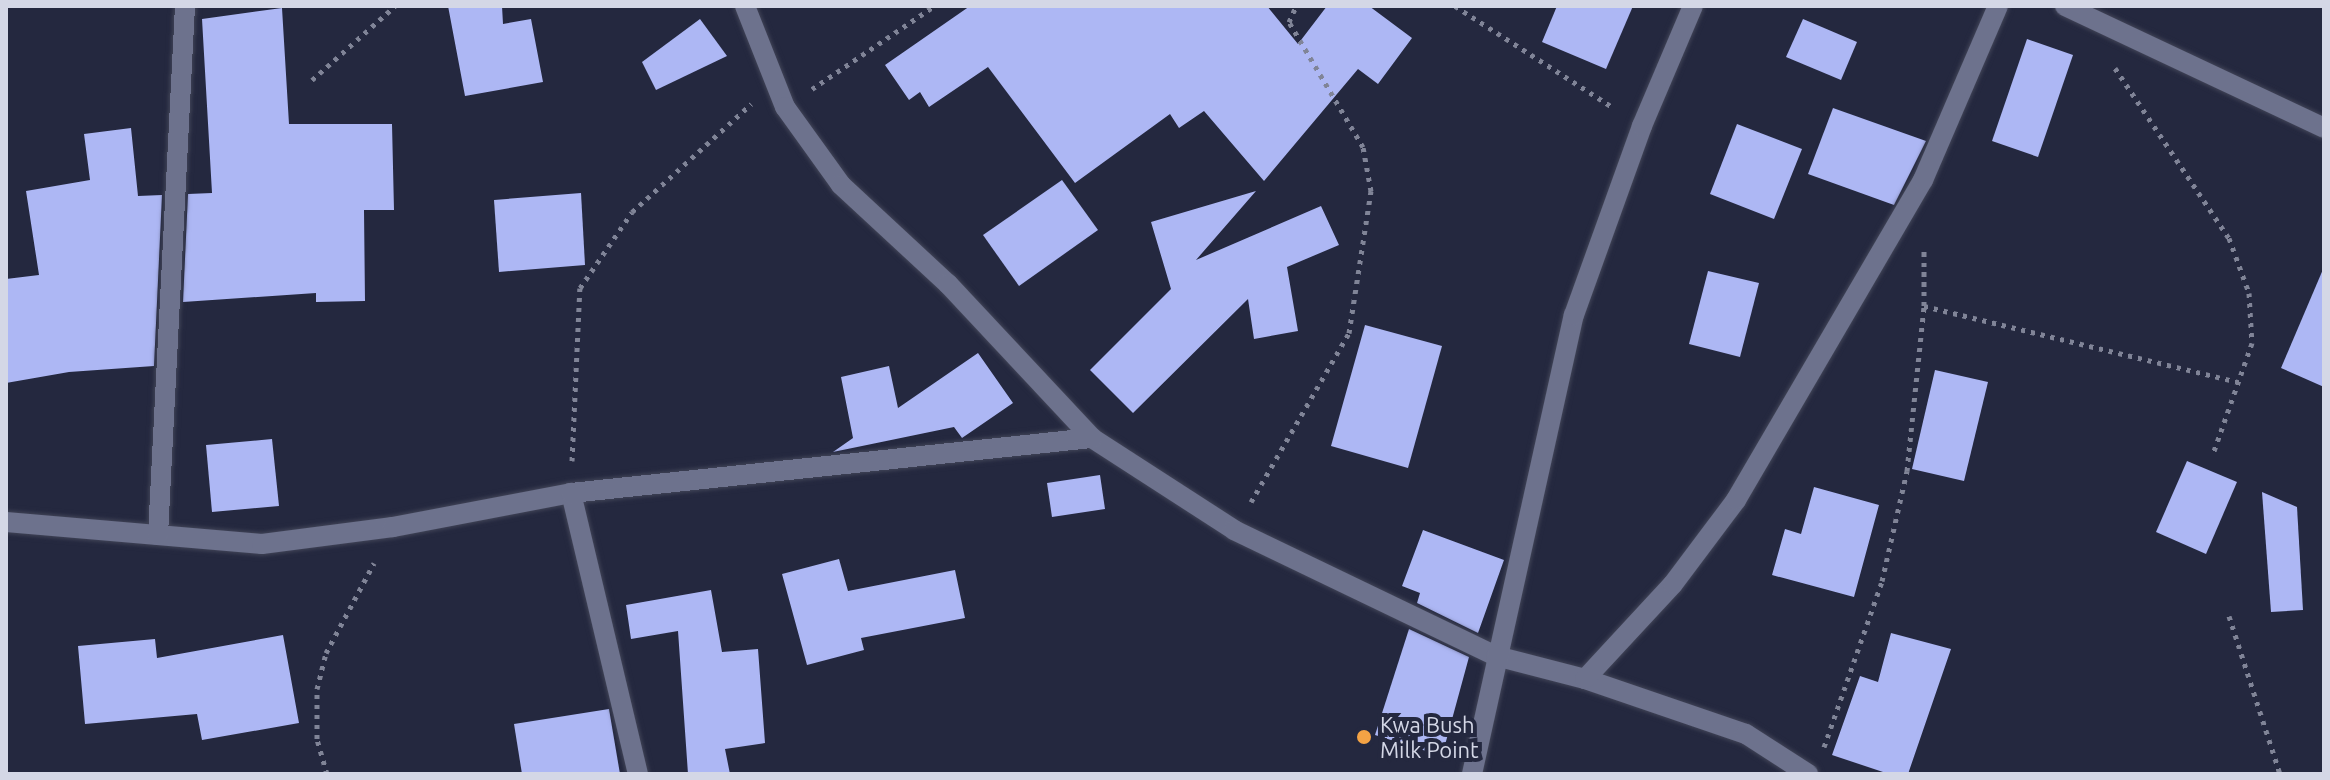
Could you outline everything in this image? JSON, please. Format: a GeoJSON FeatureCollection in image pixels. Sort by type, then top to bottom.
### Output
{"type":"FeatureCollection","features":[{"type":"Feature","properties":{"kind":"street"},"geometry":{"type":"LineString","coordinates":[[158,535],[185,6]]}},
{"type":"Feature","properties":{"kind":"street"},"geometry":{"type":"LineString","coordinates":[[745,6],[785,107],[841,185],[948,284],[1092,438],[1234,530],[1496,656],[1585,679],[1746,734],[1814,767]]}},
{"type":"Feature","properties":{"kind":"street"},"geometry":{"type":"LineString","coordinates":[[1472,774],[1574,315],[1642,126],[1693,6]]}},
{"type":"Feature","properties":{"kind":"street"},"geometry":{"type":"LineString","coordinates":[[1585,679],[1673,584],[1736,500],[1923,180],[1998,6]]}},
{"type":"Feature","properties":{"kind":"street"},"geometry":{"type":"LineString","coordinates":[[2065,6],[2324,128]]}},
{"type":"Feature","properties":{"kind":"street"},"geometry":{"type":"LineString","coordinates":[[6,522],[262,544],[393,527],[571,493],[1092,438]]}},
{"type":"Feature","properties":{"kind":"street"},"geometry":{"type":"LineString","coordinates":[[571,493],[638,774]]}},
{"type":"Feature","properties":{"kind":"path"},"geometry":{"type":"LineString","coordinates":[[312,80],[395,6]]}},
{"type":"Feature","properties":{"kind":"path"},"geometry":{"type":"LineString","coordinates":[[785,107],[934,6]]}},
{"type":"Feature","properties":{"kind":"path"},"geometry":{"type":"LineString","coordinates":[[1234,530],[1349,333],[1371,191],[1363,147],[1289,22],[1296,6]]}},
{"type":"Feature","properties":{"kind":"path"},"geometry":{"type":"LineString","coordinates":[[1455,6],[1642,126]]}},
{"type":"Feature","properties":{"kind":"path"},"geometry":{"type":"LineString","coordinates":[[2105,24],[2116,70],[2229,238],[2249,293],[2252,343],[2242,383],[2213,454]]}},
{"type":"Feature","properties":{"kind":"path"},"geometry":{"type":"LineString","coordinates":[[571,493],[580,288],[632,212],[775,82]]}},
{"type":"Feature","properties":{"kind":"path"},"geometry":{"type":"LineString","coordinates":[[1814,767],[1885,567],[1907,471],[1924,306],[1924,243]]}},
{"type":"Feature","properties":{"kind":"path"},"geometry":{"type":"LineString","coordinates":[[1924,306],[2242,383]]}},
{"type":"Feature","properties":{"kind":"path"},"geometry":{"type":"LineString","coordinates":[[327,774],[317,739],[317,689],[326,653],[393,527]]}},
{"type":"Feature","properties":{"kind":"path"},"geometry":{"type":"LineString","coordinates":[[2229,616],[2280,774]]}},
{"type":"Feature","properties":{"kind":"building"},"geometry":{"type":"Polygon","coordinates":[[[448,6],[502,6],[503,24],[531,19],[543,82],[465,96],[448,6]]]}},
{"type":"Feature","properties":{"kind":"building"},"geometry":{"type":"Polygon","coordinates":[[[970,6],[1267,6],[1298,44],[1327,6],[1369,6],[1412,38],[1378,84],[1358,69],[1264,181],[1204,111],[1179,128],[1170,114],[1075,183],[988,67],[929,107],[920,92],[909,100],[885,65],[970,6]]]}},
{"type":"Feature","properties":{"kind":"building"},"geometry":{"type":"Polygon","coordinates":[[[1557,6],[1633,6],[1606,69],[1542,42],[1557,6]]]}},
{"type":"Feature","properties":{"kind":"building"},"geometry":{"type":"Polygon","coordinates":[[[282,8],[289,124],[392,124],[394,210],[364,210],[365,301],[316,302],[316,293],[183,302],[188,194],[212,193],[202,19],[282,8]]]}},
{"type":"Feature","properties":{"kind":"building"},"geometry":{"type":"Polygon","coordinates":[[[700,19],[727,56],[656,90],[642,62],[700,19]]]}},
{"type":"Feature","properties":{"kind":"building"},"geometry":{"type":"Polygon","coordinates":[[[1803,19],[1857,42],[1841,80],[1786,57],[1803,19]]]}},
{"type":"Feature","properties":{"kind":"building"},"geometry":{"type":"Polygon","coordinates":[[[2027,39],[2073,55],[2038,157],[1992,141],[2027,39]]]}},
{"type":"Feature","properties":{"kind":"building"},"geometry":{"type":"Polygon","coordinates":[[[1833,108],[1926,141],[1894,205],[1808,174],[1833,108]]]}},
{"type":"Feature","properties":{"kind":"building"},"geometry":{"type":"Polygon","coordinates":[[[1737,124],[1802,149],[1774,219],[1710,194],[1737,124]]]}},
{"type":"Feature","properties":{"kind":"building"},"geometry":{"type":"Polygon","coordinates":[[[131,128],[138,196],[162,195],[154,366],[69,372],[6,383],[6,279],[39,275],[26,191],[90,180],[84,134],[131,128]]]}},
{"type":"Feature","properties":{"kind":"building"},"geometry":{"type":"Polygon","coordinates":[[[1062,180],[1098,230],[1019,286],[983,235],[1062,180]]]}},
{"type":"Feature","properties":{"kind":"building"},"geometry":{"type":"Polygon","coordinates":[[[1256,191],[1196,260],[1321,206],[1339,245],[1287,267],[1298,331],[1254,339],[1248,299],[1133,413],[1090,370],[1171,289],[1151,222],[1256,191]]]}},
{"type":"Feature","properties":{"kind":"building"},"geometry":{"type":"Polygon","coordinates":[[[581,193],[585,265],[499,272],[494,200],[581,193]]]}},
{"type":"Feature","properties":{"kind":"building"},"geometry":{"type":"Polygon","coordinates":[[[2324,267],[2324,387],[2281,368],[2324,267]]]}},
{"type":"Feature","properties":{"kind":"building"},"geometry":{"type":"Polygon","coordinates":[[[1708,271],[1759,283],[1740,357],[1689,344],[1708,271]]]}},
{"type":"Feature","properties":{"kind":"building"},"geometry":{"type":"Polygon","coordinates":[[[1365,325],[1442,346],[1408,468],[1331,446],[1365,325]]]}},
{"type":"Feature","properties":{"kind":"building"},"geometry":{"type":"Polygon","coordinates":[[[978,353],[1013,403],[962,438],[954,427],[833,452],[853,438],[841,377],[889,366],[898,408],[978,353]]]}},
{"type":"Feature","properties":{"kind":"building"},"geometry":{"type":"Polygon","coordinates":[[[1935,370],[1988,382],[1964,481],[1912,469],[1935,370]]]}},
{"type":"Feature","properties":{"kind":"building"},"geometry":{"type":"Polygon","coordinates":[[[272,439],[279,506],[212,512],[206,445],[272,439]]]}},
{"type":"Feature","properties":{"kind":"building"},"geometry":{"type":"Polygon","coordinates":[[[2187,461],[2237,482],[2206,554],[2156,532],[2187,461]]]}},
{"type":"Feature","properties":{"kind":"building"},"geometry":{"type":"Polygon","coordinates":[[[1100,475],[1105,509],[1052,517],[1047,483],[1100,475]]]}},
{"type":"Feature","properties":{"kind":"building"},"geometry":{"type":"Polygon","coordinates":[[[1814,487],[1879,505],[1854,597],[1772,575],[1785,529],[1801,534],[1814,487]]]}},
{"type":"Feature","properties":{"kind":"building"},"geometry":{"type":"Polygon","coordinates":[[[2262,492],[2297,507],[2303,610],[2271,612],[2262,492]]]}},
{"type":"Feature","properties":{"kind":"building"},"geometry":{"type":"Polygon","coordinates":[[[1423,530],[1504,560],[1478,633],[1417,603],[1420,593],[1402,586],[1423,530]]]}},
{"type":"Feature","properties":{"kind":"building"},"geometry":{"type":"Polygon","coordinates":[[[839,559],[848,591],[955,570],[965,618],[861,638],[864,650],[807,665],[782,574],[839,559]]]}},
{"type":"Feature","properties":{"kind":"building"},"geometry":{"type":"Polygon","coordinates":[[[711,590],[722,652],[758,649],[765,743],[725,749],[730,774],[688,774],[678,631],[631,639],[626,605],[711,590]]]}},
{"type":"Feature","properties":{"kind":"building"},"geometry":{"type":"Polygon","coordinates":[[[1409,629],[1469,657],[1442,756],[1375,735],[1409,629]]]}},
{"type":"Feature","properties":{"kind":"building"},"geometry":{"type":"Polygon","coordinates":[[[1891,633],[1951,649],[1908,774],[1889,774],[1832,755],[1860,676],[1878,682],[1891,633]]]}},
{"type":"Feature","properties":{"kind":"building"},"geometry":{"type":"Polygon","coordinates":[[[283,635],[299,723],[202,740],[197,714],[85,724],[78,646],[155,639],[157,658],[283,635]]]}},
{"type":"Feature","properties":{"kind":"building"},"geometry":{"type":"Polygon","coordinates":[[[609,709],[620,774],[522,774],[514,724],[609,709]]]}},
{"type":"Feature","properties":{"kind":"place","name":"Kwa Bush Milk Point"},"geometry":{"type":"Point","coordinates":[1364,737]}}]}
